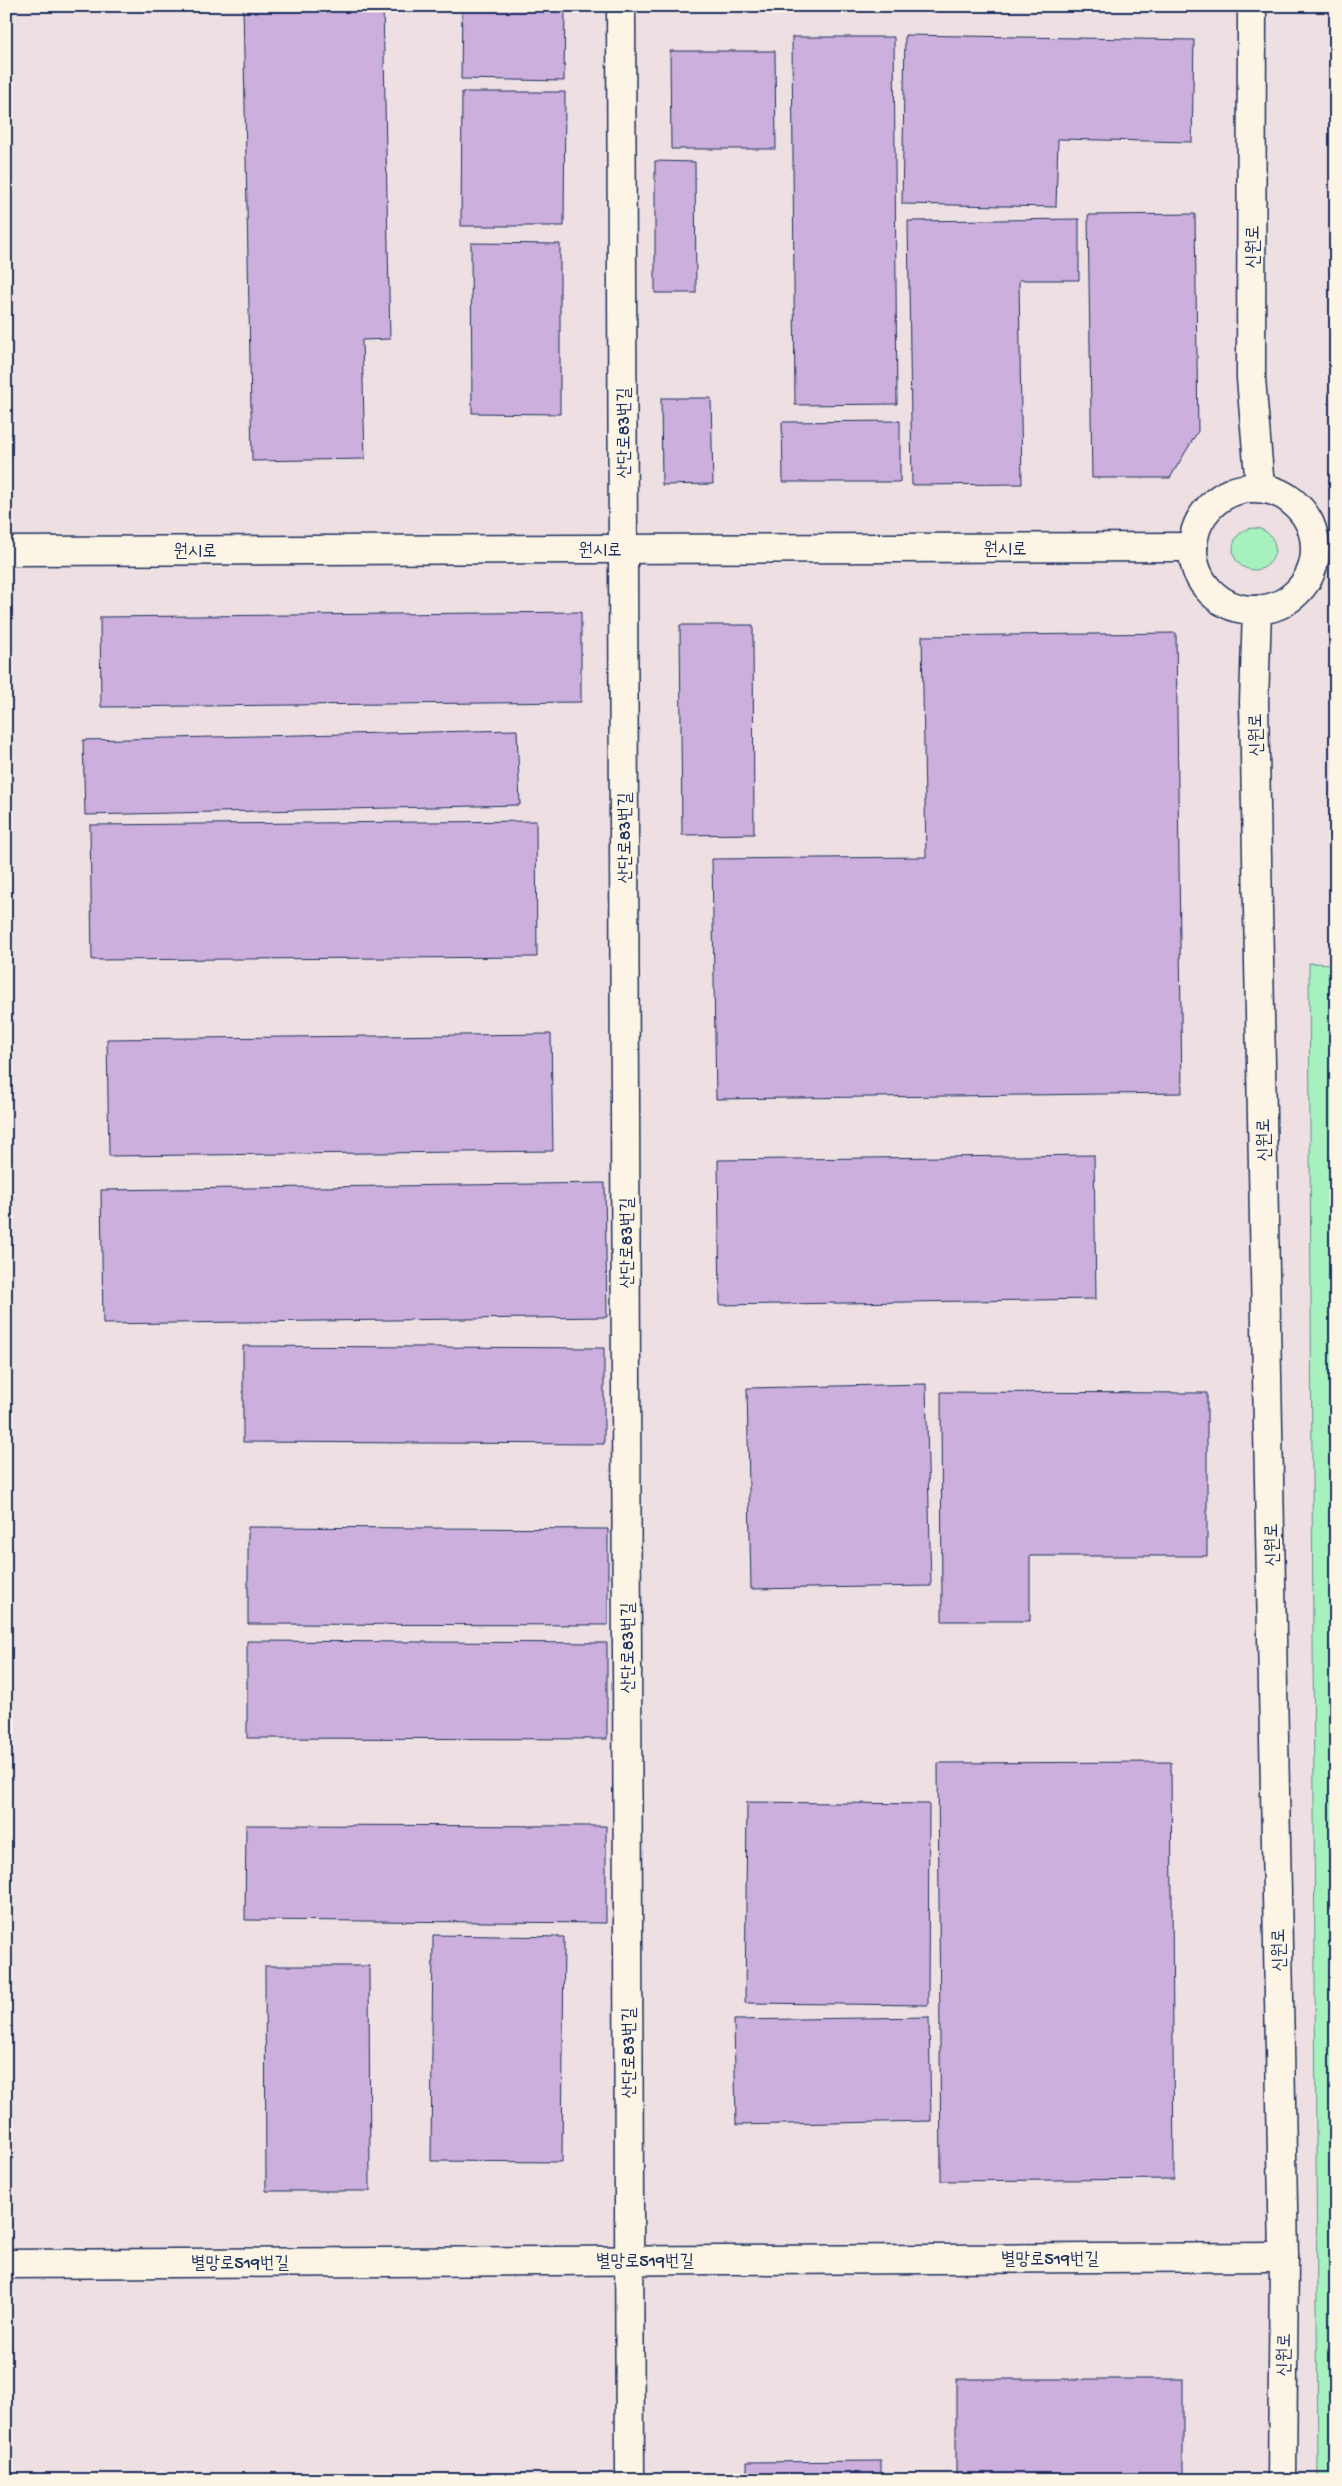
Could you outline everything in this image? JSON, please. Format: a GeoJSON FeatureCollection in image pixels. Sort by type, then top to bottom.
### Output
{"type":"FeatureCollection","features":[{"type":"Feature","properties":{"kind":"street","name":"산단로83번길"},"geometry":{"type":"LineString","coordinates":[[621,6],[630,2480]]}},
{"type":"Feature","properties":{"kind":"street","name":"신원로"},"geometry":{"type":"LineString","coordinates":[[1252,6],[1252,378],[1260,488]]}},
{"type":"Feature","properties":{"kind":"street"},"geometry":{"type":"LineString","coordinates":[[1260,488],[1280,493],[1296,504],[1325,541],[1303,584],[1295,595],[1278,606],[1258,610],[1238,608],[1219,599],[1205,585],[1196,567],[1193,547],[1197,528],[1207,510],[1222,497],[1241,489],[1260,488]]}},
{"type":"Feature","properties":{"kind":"street","name":"원시로"},"geometry":{"type":"LineString","coordinates":[[6,551],[1193,547]]}},
{"type":"Feature","properties":{"kind":"street","name":"신원로"},"geometry":{"type":"LineString","coordinates":[[1258,610],[1254,712],[1284,2257],[1282,2480]]}},
{"type":"Feature","properties":{"kind":"street","name":"별망로519번길"},"geometry":{"type":"LineString","coordinates":[[6,2264],[1284,2257]]}},
{"type":"Feature","properties":{"kind":"shaded area"},"geometry":{"type":"Polygon","coordinates":[[[6,6],[1336,6],[1336,2480],[6,2480],[6,6]]]}},
{"type":"Feature","properties":{"kind":"green space"},"geometry":{"type":"Polygon","coordinates":[[[1254,528],[1269,534],[1275,549],[1269,564],[1254,570],[1239,564],[1233,549],[1239,534],[1254,528]]]}},
{"type":"Feature","properties":{"kind":"green space"},"geometry":{"type":"Polygon","coordinates":[[[1309,963],[1336,964],[1336,2480],[1318,2480],[1309,963]]]}},
{"type":"Feature","properties":{"kind":"building"},"geometry":{"type":"Polygon","coordinates":[[[243,6],[383,6],[390,339],[362,340],[365,459],[252,461],[243,6]]]}},
{"type":"Feature","properties":{"kind":"building"},"geometry":{"type":"Polygon","coordinates":[[[462,6],[565,6],[564,81],[461,79],[462,6]]]}},
{"type":"Feature","properties":{"kind":"building"},"geometry":{"type":"Polygon","coordinates":[[[905,35],[1194,40],[1192,142],[1058,139],[1056,207],[902,204],[905,35]]]}},
{"type":"Feature","properties":{"kind":"building"},"geometry":{"type":"Polygon","coordinates":[[[792,37],[894,37],[897,404],[795,405],[792,37]]]}},
{"type":"Feature","properties":{"kind":"building"},"geometry":{"type":"Polygon","coordinates":[[[670,51],[775,51],[776,149],[671,149],[670,51]]]}},
{"type":"Feature","properties":{"kind":"building"},"geometry":{"type":"Polygon","coordinates":[[[462,92],[565,92],[564,226],[461,226],[462,92]]]}},
{"type":"Feature","properties":{"kind":"building"},"geometry":{"type":"Polygon","coordinates":[[[655,161],[695,162],[696,293],[655,293],[655,161]]]}},
{"type":"Feature","properties":{"kind":"building"},"geometry":{"type":"Polygon","coordinates":[[[1195,214],[1198,431],[1170,478],[1092,478],[1088,215],[1195,214]]]}},
{"type":"Feature","properties":{"kind":"building"},"geometry":{"type":"Polygon","coordinates":[[[1079,219],[1079,280],[1019,280],[1022,484],[912,485],[908,221],[1079,219]]]}},
{"type":"Feature","properties":{"kind":"building"},"geometry":{"type":"Polygon","coordinates":[[[471,243],[560,244],[560,414],[472,413],[471,243]]]}},
{"type":"Feature","properties":{"kind":"building"},"geometry":{"type":"Polygon","coordinates":[[[661,398],[711,398],[713,484],[662,485],[661,398]]]}},
{"type":"Feature","properties":{"kind":"building"},"geometry":{"type":"Polygon","coordinates":[[[900,421],[900,482],[783,482],[782,422],[900,421]]]}},
{"type":"Feature","properties":{"kind":"building"},"geometry":{"type":"Polygon","coordinates":[[[581,612],[581,702],[101,707],[100,617],[581,612]]]}},
{"type":"Feature","properties":{"kind":"building"},"geometry":{"type":"Polygon","coordinates":[[[680,625],[753,625],[754,834],[682,835],[680,625]]]}},
{"type":"Feature","properties":{"kind":"building"},"geometry":{"type":"Polygon","coordinates":[[[1176,633],[1182,1093],[716,1099],[712,859],[926,857],[922,636],[1176,633]]]}},
{"type":"Feature","properties":{"kind":"building"},"geometry":{"type":"Polygon","coordinates":[[[1336,652],[1336,786],[1335,786],[1336,652]]]}},
{"type":"Feature","properties":{"kind":"building"},"geometry":{"type":"Polygon","coordinates":[[[517,730],[520,805],[85,815],[83,740],[517,730]]]}},
{"type":"Feature","properties":{"kind":"building"},"geometry":{"type":"Polygon","coordinates":[[[536,821],[537,957],[92,960],[90,825],[536,821]]]}},
{"type":"Feature","properties":{"kind":"building"},"geometry":{"type":"Polygon","coordinates":[[[551,1034],[553,1151],[109,1156],[107,1039],[551,1034]]]}},
{"type":"Feature","properties":{"kind":"building"},"geometry":{"type":"Polygon","coordinates":[[[1094,1155],[1096,1299],[720,1305],[718,1160],[1094,1155]]]}},
{"type":"Feature","properties":{"kind":"building"},"geometry":{"type":"Polygon","coordinates":[[[605,1183],[607,1317],[103,1324],[101,1190],[605,1183]]]}},
{"type":"Feature","properties":{"kind":"building"},"geometry":{"type":"Polygon","coordinates":[[[243,1346],[604,1348],[604,1444],[243,1442],[243,1346]]]}},
{"type":"Feature","properties":{"kind":"building"},"geometry":{"type":"Polygon","coordinates":[[[926,1384],[931,1586],[751,1589],[747,1388],[926,1384]]]}},
{"type":"Feature","properties":{"kind":"building"},"geometry":{"type":"Polygon","coordinates":[[[941,1392],[1207,1393],[1207,1556],[1030,1556],[1030,1621],[942,1621],[941,1392]]]}},
{"type":"Feature","properties":{"kind":"building"},"geometry":{"type":"Polygon","coordinates":[[[248,1527],[608,1529],[608,1625],[248,1624],[248,1527]]]}},
{"type":"Feature","properties":{"kind":"building"},"geometry":{"type":"Polygon","coordinates":[[[247,1641],[607,1643],[607,1739],[247,1738],[247,1641]]]}},
{"type":"Feature","properties":{"kind":"building"},"geometry":{"type":"Polygon","coordinates":[[[1171,1762],[1174,2179],[941,2181],[938,1763],[1171,1762]]]}},
{"type":"Feature","properties":{"kind":"building"},"geometry":{"type":"Polygon","coordinates":[[[747,1802],[929,1804],[928,2005],[745,2003],[747,1802]]]}},
{"type":"Feature","properties":{"kind":"building"},"geometry":{"type":"Polygon","coordinates":[[[246,1825],[606,1826],[606,1923],[245,1920],[246,1825]]]}},
{"type":"Feature","properties":{"kind":"building"},"geometry":{"type":"Polygon","coordinates":[[[433,1935],[564,1937],[562,2162],[431,2161],[433,1935]]]}},
{"type":"Feature","properties":{"kind":"building"},"geometry":{"type":"Polygon","coordinates":[[[265,1966],[369,1966],[370,2191],[266,2191],[265,1966]]]}},
{"type":"Feature","properties":{"kind":"building"},"geometry":{"type":"Polygon","coordinates":[[[929,2017],[931,2121],[736,2125],[734,2020],[929,2017]]]}},
{"type":"Feature","properties":{"kind":"building"},"geometry":{"type":"Polygon","coordinates":[[[956,2379],[1183,2379],[1183,2480],[956,2480],[956,2379]]]}},
{"type":"Feature","properties":{"kind":"building"},"geometry":{"type":"Polygon","coordinates":[[[881,2461],[881,2480],[747,2480],[747,2462],[881,2461]]]}}]}
